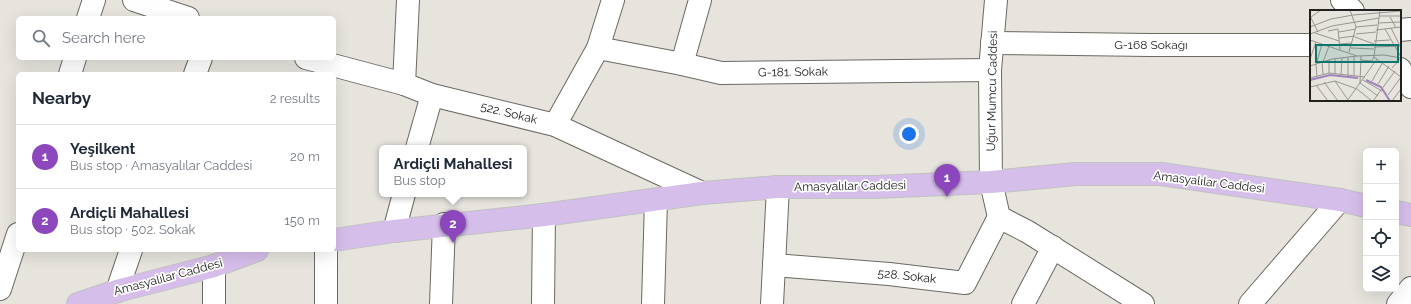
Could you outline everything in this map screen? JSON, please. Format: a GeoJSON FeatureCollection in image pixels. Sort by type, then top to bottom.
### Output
{"type":"FeatureCollection","features":[{"type":"Feature","properties":{"kind":"main road","name":"Amasyalılar Caddesi"},"geometry":{"type":"LineString","coordinates":[[336,240],[444,224],[544,214],[702,193],[778,187],[875,187],[991,182],[1076,174],[1161,174],[1340,200],[1363,205]]}},
{"type":"Feature","properties":{"kind":"main road"},"geometry":{"type":"LineString","coordinates":[[1399,212],[1411,214]]}},
{"type":"Feature","properties":{"kind":"main road","name":"Amasyalılar Caddesi"},"geometry":{"type":"LineString","coordinates":[[78,304],[214,266],[252,252]]}},
{"type":"Feature","properties":{"kind":"street"},"geometry":{"type":"LineString","coordinates":[[89,16],[94,0]]}},
{"type":"Feature","properties":{"kind":"street"},"geometry":{"type":"LineString","coordinates":[[134,0],[182,16]]}},
{"type":"Feature","properties":{"kind":"street"},"geometry":{"type":"LineString","coordinates":[[404,84],[408,0]]}},
{"type":"Feature","properties":{"kind":"street"},"geometry":{"type":"LineString","coordinates":[[555,125],[598,48],[613,0]]}},
{"type":"Feature","properties":{"kind":"street"},"geometry":{"type":"LineString","coordinates":[[682,64],[700,0]]}},
{"type":"Feature","properties":{"kind":"street","name":"Uğur Mumcu Caddesi"},"geometry":{"type":"LineString","coordinates":[[996,0],[990,70],[991,182],[999,217]]}},
{"type":"Feature","properties":{"kind":"street"},"geometry":{"type":"LineString","coordinates":[[1342,0],[1353,10]]}},
{"type":"Feature","properties":{"kind":"street"},"geometry":{"type":"LineString","coordinates":[[1401,30],[1411,29]]}},
{"type":"Feature","properties":{"kind":"street","name":"G-168 Sokağı"},"geometry":{"type":"LineString","coordinates":[[992,43],[1310,45]]}},
{"type":"Feature","properties":{"kind":"street","name":"G-181. Sokak"},"geometry":{"type":"LineString","coordinates":[[598,48],[721,73],[990,70]]}},
{"type":"Feature","properties":{"kind":"street"},"geometry":{"type":"LineString","coordinates":[[71,72],[74,60]]}},
{"type":"Feature","properties":{"kind":"street"},"geometry":{"type":"LineString","coordinates":[[196,72],[200,60]]}},
{"type":"Feature","properties":{"kind":"street","name":"522. Sokak"},"geometry":{"type":"LineString","coordinates":[[311,64],[404,84],[432,95],[555,125],[702,193]]}},
{"type":"Feature","properties":{"kind":"street"},"geometry":{"type":"LineString","coordinates":[[1401,71],[1411,87]]}},
{"type":"Feature","properties":{"kind":"street"},"geometry":{"type":"LineString","coordinates":[[418,145],[432,95]]}},
{"type":"Feature","properties":{"kind":"street"},"geometry":{"type":"LineString","coordinates":[[772,304],[778,187]]}},
{"type":"Feature","properties":{"kind":"street"},"geometry":{"type":"LineString","coordinates":[[394,231],[403,197]]}},
{"type":"Feature","properties":{"kind":"street"},"geometry":{"type":"LineString","coordinates":[[653,304],[656,200]]}},
{"type":"Feature","properties":{"kind":"street"},"geometry":{"type":"LineString","coordinates":[[1250,304],[1340,200]]}},
{"type":"Feature","properties":{"kind":"street"},"geometry":{"type":"LineString","coordinates":[[543,304],[544,214]]}},
{"type":"Feature","properties":{"kind":"street"},"geometry":{"type":"LineString","coordinates":[[999,217],[1053,247],[1143,304]]}},
{"type":"Feature","properties":{"kind":"street","name":"528. Sokak"},"geometry":{"type":"LineString","coordinates":[[774,265],[889,274],[965,283],[999,217]]}},
{"type":"Feature","properties":{"kind":"street"},"geometry":{"type":"LineString","coordinates":[[440,304],[444,224]]}},
{"type":"Feature","properties":{"kind":"street"},"geometry":{"type":"LineString","coordinates":[[0,289],[16,240]]}},
{"type":"Feature","properties":{"kind":"street"},"geometry":{"type":"LineString","coordinates":[[1023,304],[1053,247]]}},
{"type":"Feature","properties":{"kind":"street"},"geometry":{"type":"LineString","coordinates":[[106,297],[130,252]]}},
{"type":"Feature","properties":{"kind":"street"},"geometry":{"type":"LineString","coordinates":[[326,252],[326,304]]}},
{"type":"Feature","properties":{"kind":"street"},"geometry":{"type":"LineString","coordinates":[[214,266],[214,304]]}},
{"type":"Feature","properties":{"kind":"street"},"geometry":{"type":"LineString","coordinates":[[1398,304],[1411,288]]}},
{"type":"Feature","properties":{"kind":"place","name":"Yeşilkent"},"geometry":{"type":"Point","coordinates":[947,197]}},
{"type":"Feature","properties":{"kind":"place","name":"Ardiçli Mahallesi"},"geometry":{"type":"Point","coordinates":[453,243]}}]}
